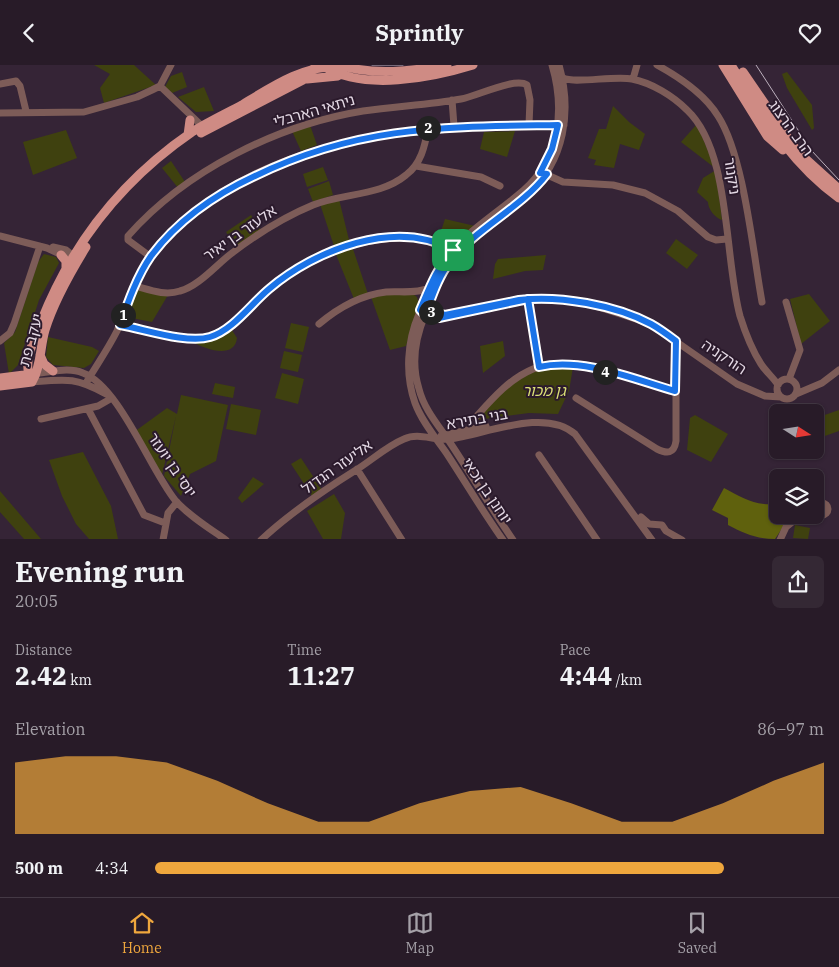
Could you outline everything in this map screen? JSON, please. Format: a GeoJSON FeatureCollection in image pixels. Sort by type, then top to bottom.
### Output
{"type":"FeatureCollection","features":[{"type":"Feature","properties":{"kind":"main road","name":"יעקב פת"},"geometry":{"type":"LineString","coordinates":[[202,129],[170,154],[130,190],[102,223],[74,259],[66,269],[46,310],[28,359],[30,378],[37,373],[39,354],[48,320],[74,259],[97,220],[121,191],[153,162],[188,135],[302,73],[320,66],[341,65],[361,70],[447,65]]}},
{"type":"Feature","properties":{"kind":"main road"},"geometry":{"type":"LineString","coordinates":[[302,73],[368,80],[406,78],[473,65]]}},
{"type":"Feature","properties":{"kind":"main road"},"geometry":{"type":"LineString","coordinates":[[723,65],[767,136],[798,163]]}},
{"type":"Feature","properties":{"kind":"main road","name":"הרב הרצוג"},"geometry":{"type":"LineString","coordinates":[[731,65],[777,136],[798,163],[812,177],[839,198]]}},
{"type":"Feature","properties":{"kind":"main road","name":"הרב הרצוג"},"geometry":{"type":"LineString","coordinates":[[738,65],[789,141],[809,164],[839,189]]}},
{"type":"Feature","properties":{"kind":"main road"},"geometry":{"type":"LineString","coordinates":[[745,65],[789,141]]}},
{"type":"Feature","properties":{"kind":"main road"},"geometry":{"type":"LineString","coordinates":[[320,66],[344,77]]}},
{"type":"Feature","properties":{"kind":"main road"},"geometry":{"type":"LineString","coordinates":[[188,135],[190,120]]}},
{"type":"Feature","properties":{"kind":"main road"},"geometry":{"type":"LineString","coordinates":[[61,255],[66,261],[66,269]]}},
{"type":"Feature","properties":{"kind":"main road"},"geometry":{"type":"LineString","coordinates":[[39,354],[44,364],[53,371]]}},
{"type":"Feature","properties":{"kind":"main road"},"geometry":{"type":"LineString","coordinates":[[15,375],[28,359]]}},
{"type":"Feature","properties":{"kind":"main road"},"geometry":{"type":"LineString","coordinates":[[0,378],[15,375],[30,378]]}},
{"type":"Feature","properties":{"kind":"main road"},"geometry":{"type":"LineString","coordinates":[[0,386],[30,378]]}},
{"type":"Feature","properties":{"kind":"street"},"geometry":{"type":"LineString","coordinates":[[0,113],[26,111],[84,112],[136,98],[160,86],[171,65]]}},
{"type":"Feature","properties":{"kind":"street"},"geometry":{"type":"LineString","coordinates":[[552,65],[558,93],[561,125]]}},
{"type":"Feature","properties":{"kind":"street"},"geometry":{"type":"LineString","coordinates":[[424,310],[429,288],[441,265],[528,195],[543,174],[561,125],[564,91],[559,65]]}},
{"type":"Feature","properties":{"kind":"street"},"geometry":{"type":"LineString","coordinates":[[633,79],[637,65]]}},
{"type":"Feature","properties":{"kind":"street"},"geometry":{"type":"LineString","coordinates":[[657,65],[702,98],[724,127],[740,182],[762,302]]}},
{"type":"Feature","properties":{"kind":"street","name":"ניקנור"},"geometry":{"type":"LineString","coordinates":[[562,77],[573,81],[599,77],[633,79],[666,94],[688,110],[702,127],[715,155],[740,316],[756,355],[778,391]]}},
{"type":"Feature","properties":{"kind":"street"},"geometry":{"type":"LineString","coordinates":[[0,84],[16,81],[20,86],[26,111]]}},
{"type":"Feature","properties":{"kind":"street"},"geometry":{"type":"LineString","coordinates":[[564,91],[573,81]]}},
{"type":"Feature","properties":{"kind":"street","name":"ניתאי הארבלי"},"geometry":{"type":"LineString","coordinates":[[151,257],[128,240],[128,236],[163,203],[223,161],[256,143],[290,130],[343,115],[452,101],[512,83],[526,85],[530,100],[530,125]]}},
{"type":"Feature","properties":{"kind":"street"},"geometry":{"type":"LineString","coordinates":[[160,86],[202,129]]}},
{"type":"Feature","properties":{"kind":"street"},"geometry":{"type":"LineString","coordinates":[[452,101],[454,126]]}},
{"type":"Feature","properties":{"kind":"street"},"geometry":{"type":"LineString","coordinates":[[185,111],[190,120],[202,129]]}},
{"type":"Feature","properties":{"kind":"street"},"geometry":{"type":"LineString","coordinates":[[30,378],[88,380],[120,325],[136,286],[151,257],[175,229],[199,208],[232,187],[266,170],[331,145],[375,135],[454,126],[561,125]]}},
{"type":"Feature","properties":{"kind":"street"},"geometry":{"type":"LineString","coordinates":[[428,128],[423,149],[416,166],[481,177],[500,186]]}},
{"type":"Feature","properties":{"kind":"street","name":"אלעזר בן יאיר"},"geometry":{"type":"LineString","coordinates":[[136,286],[166,293],[186,289],[256,235],[297,212],[330,199],[387,186],[405,176],[416,166]]}},
{"type":"Feature","properties":{"kind":"street"},"geometry":{"type":"LineString","coordinates":[[543,174],[563,182],[613,185],[645,193],[678,211],[708,237],[716,240],[727,239]]}},
{"type":"Feature","properties":{"kind":"street"},"geometry":{"type":"LineString","coordinates":[[0,237],[58,248],[74,259]]}},
{"type":"Feature","properties":{"kind":"street"},"geometry":{"type":"LineString","coordinates":[[120,325],[188,338],[204,338],[220,333],[267,291],[321,254],[366,241],[402,237],[444,245],[455,252]]}},
{"type":"Feature","properties":{"kind":"street"},"geometry":{"type":"LineString","coordinates":[[40,246],[74,259]]}},
{"type":"Feature","properties":{"kind":"street"},"geometry":{"type":"LineString","coordinates":[[0,341],[10,333],[14,324],[40,246]]}},
{"type":"Feature","properties":{"kind":"street"},"geometry":{"type":"LineString","coordinates":[[424,310],[455,252]]}},
{"type":"Feature","properties":{"kind":"street"},"geometry":{"type":"LineString","coordinates":[[319,323],[348,304],[366,297],[384,293],[415,292],[429,288]]}},
{"type":"Feature","properties":{"kind":"street"},"geometry":{"type":"LineString","coordinates":[[415,292],[424,310]]}},
{"type":"Feature","properties":{"kind":"street"},"geometry":{"type":"LineString","coordinates":[[528,299],[539,367]]}},
{"type":"Feature","properties":{"kind":"street","name":"הורקניה"},"geometry":{"type":"LineString","coordinates":[[424,310],[445,315],[528,299],[558,299],[618,312],[651,324],[722,374],[760,395],[770,395],[778,391],[789,399],[816,386],[839,370]]}},
{"type":"Feature","properties":{"kind":"street"},"geometry":{"type":"LineString","coordinates":[[778,391],[790,381],[800,350],[786,302]]}},
{"type":"Feature","properties":{"kind":"street","name":"יוחנן בן זכאי"},"geometry":{"type":"LineString","coordinates":[[424,310],[411,339],[409,377],[415,402],[425,424],[504,539]]}},
{"type":"Feature","properties":{"kind":"street","name":"יוחנן בן זכאי"},"geometry":{"type":"LineString","coordinates":[[424,310],[416,340],[416,377],[424,403],[513,539]]}},
{"type":"Feature","properties":{"kind":"street"},"geometry":{"type":"LineString","coordinates":[[576,398],[657,449],[667,453],[674,450],[676,441],[676,341]]}},
{"type":"Feature","properties":{"kind":"street"},"geometry":{"type":"LineString","coordinates":[[475,419],[506,385],[539,367],[555,364],[599,370],[675,391]]}},
{"type":"Feature","properties":{"kind":"street","name":"יוסי בן יועזר"},"geometry":{"type":"LineString","coordinates":[[37,373],[72,370],[102,386],[177,502],[226,539]]}},
{"type":"Feature","properties":{"kind":"street"},"geometry":{"type":"LineString","coordinates":[[767,371],[790,381],[816,386]]}},
{"type":"Feature","properties":{"kind":"street"},"geometry":{"type":"LineString","coordinates":[[790,381],[796,394]]}},
{"type":"Feature","properties":{"kind":"street"},"geometry":{"type":"LineString","coordinates":[[42,419],[88,409],[109,396]]}},
{"type":"Feature","properties":{"kind":"street"},"geometry":{"type":"LineString","coordinates":[[88,409],[144,515],[165,523]]}},
{"type":"Feature","properties":{"kind":"street","name":"בני בתירא"},"geometry":{"type":"LineString","coordinates":[[446,437],[536,419],[564,423],[584,439],[638,514],[646,522],[662,525],[666,531],[682,539]]}},
{"type":"Feature","properties":{"kind":"street"},"geometry":{"type":"LineString","coordinates":[[416,436],[423,432],[425,424]]}},
{"type":"Feature","properties":{"kind":"street","name":"בני בתירא"},"geometry":{"type":"LineString","coordinates":[[436,438],[528,424],[553,424],[564,427],[575,434],[618,496],[650,537]]}},
{"type":"Feature","properties":{"kind":"street"},"geometry":{"type":"LineString","coordinates":[[457,454],[458,445],[464,435]]}},
{"type":"Feature","properties":{"kind":"street","name":"אליעזר הגדול"},"geometry":{"type":"LineString","coordinates":[[261,539],[399,441],[416,436],[436,438]]}},
{"type":"Feature","properties":{"kind":"street"},"geometry":{"type":"LineString","coordinates":[[539,455],[597,539]]}},
{"type":"Feature","properties":{"kind":"street"},"geometry":{"type":"LineString","coordinates":[[357,469],[402,539]]}},
{"type":"Feature","properties":{"kind":"street"},"geometry":{"type":"LineString","coordinates":[[163,539],[168,513],[177,502]]}},
{"type":"Feature","properties":{"kind":"street"},"geometry":{"type":"LineString","coordinates":[[780,539],[786,527],[790,524]]}},
{"type":"Feature","properties":{"kind":"street"},"geometry":{"type":"LineString","coordinates":[[650,537],[654,525]]}},
{"type":"Feature","properties":{"kind":"street"},"geometry":{"type":"LineString","coordinates":[[663,539],[666,531]]}},
{"type":"Feature","properties":{"kind":"green space"},"geometry":{"type":"Polygon","coordinates":[[[94,65],[134,65],[156,85],[104,103],[100,88],[110,74],[94,65]]]}},
{"type":"Feature","properties":{"kind":"green space"},"geometry":{"type":"Polygon","coordinates":[[[182,72],[187,87],[172,93],[165,87],[171,76],[182,72]]]}},
{"type":"Feature","properties":{"kind":"green space"},"geometry":{"type":"Polygon","coordinates":[[[787,72],[812,105],[814,128],[812,130],[787,88],[782,74],[787,72]]]}},
{"type":"Feature","properties":{"kind":"green space"},"geometry":{"type":"Polygon","coordinates":[[[204,87],[214,111],[196,112],[178,97],[204,87]]]}},
{"type":"Feature","properties":{"kind":"green space"},"geometry":{"type":"Polygon","coordinates":[[[613,106],[629,122],[645,134],[639,150],[620,144],[614,168],[594,165],[596,160],[588,158],[599,129],[606,129],[613,106]]]}},
{"type":"Feature","properties":{"kind":"green space"},"geometry":{"type":"Polygon","coordinates":[[[697,124],[715,168],[681,142],[697,124]]]}},
{"type":"Feature","properties":{"kind":"green space"},"geometry":{"type":"Polygon","coordinates":[[[310,125],[317,145],[301,151],[292,131],[310,125]]]}},
{"type":"Feature","properties":{"kind":"green space"},"geometry":{"type":"Polygon","coordinates":[[[66,130],[77,158],[33,175],[23,142],[66,130]]]}},
{"type":"Feature","properties":{"kind":"green space"},"geometry":{"type":"Polygon","coordinates":[[[515,131],[507,157],[480,149],[484,132],[515,131]]]}},
{"type":"Feature","properties":{"kind":"green space"},"geometry":{"type":"Polygon","coordinates":[[[171,161],[187,185],[179,189],[162,168],[171,161]]]}},
{"type":"Feature","properties":{"kind":"green space"},"geometry":{"type":"Polygon","coordinates":[[[323,167],[328,180],[307,187],[303,174],[323,167]]]}},
{"type":"Feature","properties":{"kind":"green space"},"geometry":{"type":"Polygon","coordinates":[[[716,170],[722,220],[714,215],[708,202],[697,192],[703,178],[716,170]]]}},
{"type":"Feature","properties":{"kind":"green space"},"geometry":{"type":"Polygon","coordinates":[[[329,181],[333,195],[313,202],[308,189],[329,181]]]}},
{"type":"Feature","properties":{"kind":"green space"},"geometry":{"type":"Polygon","coordinates":[[[339,199],[350,244],[335,249],[320,204],[339,199]]]}},
{"type":"Feature","properties":{"kind":"green space"},"geometry":{"type":"Polygon","coordinates":[[[251,215],[261,230],[236,247],[226,232],[251,215]]]}},
{"type":"Feature","properties":{"kind":"green space"},"geometry":{"type":"Polygon","coordinates":[[[445,219],[475,226],[450,247],[438,240],[445,219]]]}},
{"type":"Feature","properties":{"kind":"green space"},"geometry":{"type":"Polygon","coordinates":[[[676,239],[698,255],[687,269],[666,253],[676,239]]]}},
{"type":"Feature","properties":{"kind":"green space"},"geometry":{"type":"Polygon","coordinates":[[[352,246],[368,294],[354,299],[335,252],[352,246]]]}},
{"type":"Feature","properties":{"kind":"green space"},"geometry":{"type":"Polygon","coordinates":[[[44,254],[56,257],[59,263],[39,300],[18,365],[9,374],[4,343],[15,332],[38,262],[44,254]]]}},
{"type":"Feature","properties":{"kind":"green space"},"geometry":{"type":"Polygon","coordinates":[[[546,255],[543,270],[525,271],[493,279],[495,264],[498,259],[546,255]]]}},
{"type":"Feature","properties":{"kind":"green space"},"geometry":{"type":"Polygon","coordinates":[[[138,289],[168,295],[152,322],[126,317],[138,289]]]}},
{"type":"Feature","properties":{"kind":"green space"},"geometry":{"type":"Polygon","coordinates":[[[388,294],[413,294],[417,297],[419,304],[406,346],[390,350],[371,297],[388,294]]]}},
{"type":"Feature","properties":{"kind":"green space"},"geometry":{"type":"Polygon","coordinates":[[[809,294],[830,321],[801,344],[790,299],[809,294]]]}},
{"type":"Feature","properties":{"kind":"green space"},"geometry":{"type":"Polygon","coordinates":[[[291,323],[309,327],[303,352],[285,348],[291,323]]]}},
{"type":"Feature","properties":{"kind":"green space"},"geometry":{"type":"Polygon","coordinates":[[[230,327],[237,338],[235,345],[231,349],[226,351],[212,350],[193,342],[230,327]]]}},
{"type":"Feature","properties":{"kind":"green space"},"geometry":{"type":"Polygon","coordinates":[[[48,337],[92,347],[99,351],[91,364],[84,368],[53,365],[46,357],[48,337]]]}},
{"type":"Feature","properties":{"kind":"green space"},"geometry":{"type":"Polygon","coordinates":[[[503,341],[505,356],[483,373],[480,346],[503,341]]]}},
{"type":"Feature","properties":{"kind":"green space"},"geometry":{"type":"Polygon","coordinates":[[[284,351],[302,355],[298,372],[280,368],[284,351]]]}},
{"type":"Feature","properties":{"kind":"green space","name":"גן מכור"},"geometry":{"type":"Polygon","coordinates":[[[573,367],[569,391],[558,414],[529,413],[477,420],[506,388],[537,369],[573,367]]]}},
{"type":"Feature","properties":{"kind":"green space"},"geometry":{"type":"Polygon","coordinates":[[[282,373],[304,379],[298,404],[275,398],[282,373]]]}},
{"type":"Feature","properties":{"kind":"green space"},"geometry":{"type":"Polygon","coordinates":[[[215,383],[235,387],[233,398],[212,394],[215,383]]]}},
{"type":"Feature","properties":{"kind":"green space"},"geometry":{"type":"Polygon","coordinates":[[[181,395],[228,405],[216,461],[190,474],[181,496],[164,476],[176,416],[162,475],[134,432],[167,408],[177,414],[181,395]]]}},
{"type":"Feature","properties":{"kind":"green space"},"geometry":{"type":"Polygon","coordinates":[[[231,404],[261,410],[256,435],[226,429],[231,404]]]}},
{"type":"Feature","properties":{"kind":"green space"},"geometry":{"type":"Polygon","coordinates":[[[839,410],[839,431],[824,436],[824,415],[839,410]]]}},
{"type":"Feature","properties":{"kind":"green space"},"geometry":{"type":"Polygon","coordinates":[[[695,415],[728,434],[711,462],[687,450],[690,418],[695,415]]]}},
{"type":"Feature","properties":{"kind":"green space"},"geometry":{"type":"Polygon","coordinates":[[[83,452],[111,506],[118,539],[89,539],[76,524],[62,496],[49,460],[83,452]]]}},
{"type":"Feature","properties":{"kind":"green space"},"geometry":{"type":"Polygon","coordinates":[[[301,458],[322,490],[312,496],[291,464],[301,458]]]}},
{"type":"Feature","properties":{"kind":"green space"},"geometry":{"type":"Polygon","coordinates":[[[253,477],[264,484],[242,503],[238,498],[253,477]]]}},
{"type":"Feature","properties":{"kind":"green space"},"geometry":{"type":"Polygon","coordinates":[[[0,491],[41,539],[24,539],[0,512],[0,491]]]}},
{"type":"Feature","properties":{"kind":"green space"},"geometry":{"type":"Polygon","coordinates":[[[334,494],[345,513],[341,539],[323,539],[307,511],[334,494]]]}},
{"type":"Feature","properties":{"kind":"green space"},"geometry":{"type":"Polygon","coordinates":[[[795,525],[810,528],[808,539],[793,538],[795,525]]]}},
{"type":"Feature","properties":{"kind":"shaded area"},"geometry":{"type":"Polygon","coordinates":[[[724,488],[743,498],[762,504],[769,504],[769,524],[785,524],[775,539],[756,537],[728,525],[728,518],[712,510],[724,488]]]}},
{"type":"Feature","properties":{"kind":"tram line"},"geometry":{"type":"LineString","coordinates":[[372,65],[403,65]]}},
{"type":"Feature","properties":{"kind":"tram line"},"geometry":{"type":"LineString","coordinates":[[756,65],[811,150],[839,180]]}},
{"type":"Feature","properties":{"kind":"route"},"geometry":{"type":"LineString","coordinates":[[453,250],[435,242],[402,237],[366,241],[321,254],[273,286],[220,333],[204,338],[188,338],[120,325],[139,277],[151,257],[170,234],[189,216],[218,195],[266,170],[308,152],[348,141],[390,133],[454,126],[558,125],[548,160],[540,173],[547,174],[528,195],[484,229],[457,254],[446,268],[427,310],[445,315],[519,300],[528,299],[533,298],[553,298],[592,305],[628,315],[651,324],[676,341],[675,391],[575,365],[555,364],[539,367],[528,299],[445,315],[439,318],[425,315],[420,310],[429,288],[446,257],[453,250]]}}]}
